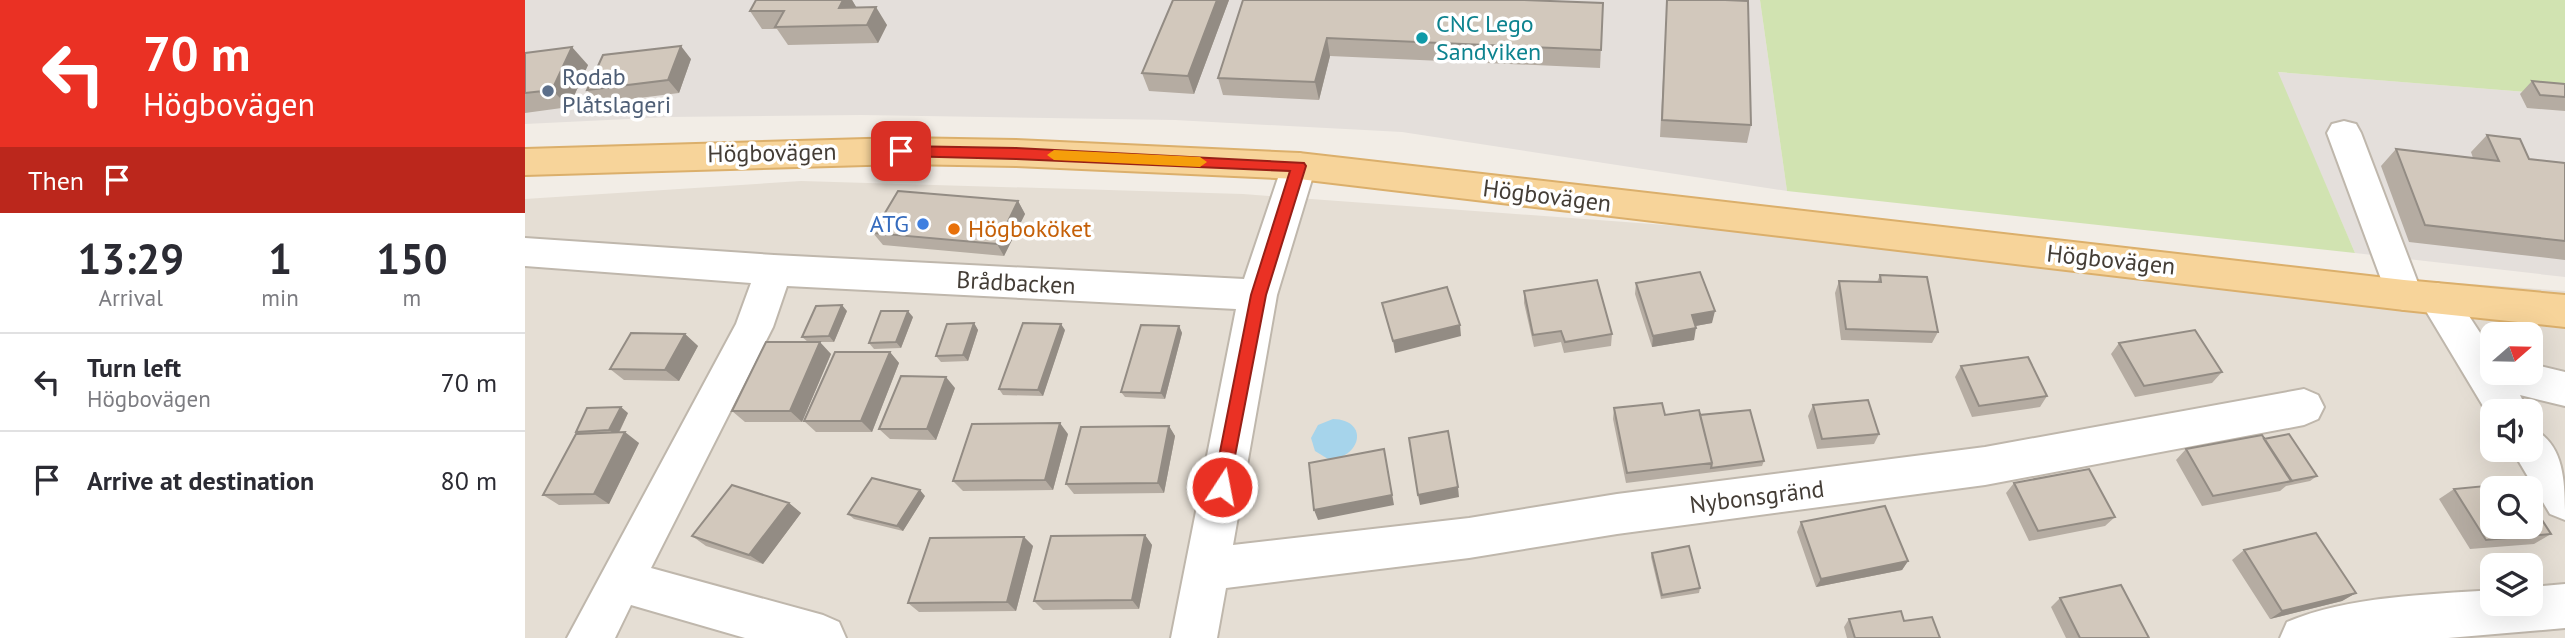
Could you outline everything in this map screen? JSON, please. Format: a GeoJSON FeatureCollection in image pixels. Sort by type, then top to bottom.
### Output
{"type":"FeatureCollection","features":[{"type":"Feature","properties":{"kind":"main road","name":"Högbovägen"},"geometry":{"type":"LineString","coordinates":[[525,162],[901,151],[1016,153],[1299,166],[2565,312]]}},
{"type":"Feature","properties":{"kind":"street"},"geometry":{"type":"LineString","coordinates":[[2344,133],[2421,297],[2480,360]]}},
{"type":"Feature","properties":{"kind":"street"},"geometry":{"type":"LineString","coordinates":[[1193,638],[1258,295],[1299,166]]}},
{"type":"Feature","properties":{"kind":"street","name":"Brådbacken"},"geometry":{"type":"LineString","coordinates":[[525,252],[774,270],[1258,295]]}},
{"type":"Feature","properties":{"kind":"street"},"geometry":{"type":"LineString","coordinates":[[590,638],[754,327],[774,270]]}},
{"type":"Feature","properties":{"kind":"street"},"geometry":{"type":"LineString","coordinates":[[2543,384],[2565,389]]}},
{"type":"Feature","properties":{"kind":"street","name":"Nybonsgränd"},"geometry":{"type":"LineString","coordinates":[[1207,569],[1469,538],[1617,514],[1985,466],[2304,407]]}},
{"type":"Feature","properties":{"kind":"street"},"geometry":{"type":"LineString","coordinates":[[2541,462],[2565,500]]}},
{"type":"Feature","properties":{"kind":"street"},"geometry":{"type":"LineString","coordinates":[[622,581],[823,638]]}},
{"type":"Feature","properties":{"kind":"street"},"geometry":{"type":"LineString","coordinates":[[2303,638],[2332,631],[2439,617],[2565,606]]}},
{"type":"Feature","properties":{"kind":"shaded area"},"geometry":{"type":"Polygon","coordinates":[[[525,0],[1760,0],[1787,191],[1402,132],[1175,120],[861,115],[669,117],[525,124],[525,0]]]}},
{"type":"Feature","properties":{"kind":"shaded area"},"geometry":{"type":"Polygon","coordinates":[[[2277,72],[2565,95],[2565,277],[2355,253],[2277,72]]]}},
{"type":"Feature","properties":{"kind":"shaded area"},"geometry":{"type":"Polygon","coordinates":[[[801,181],[1243,194],[2565,291],[2565,638],[525,638],[525,199],[801,181]]]}},
{"type":"Feature","properties":{"kind":"green space"},"geometry":{"type":"Polygon","coordinates":[[[1760,0],[2565,0],[2565,95],[2278,72],[2355,253],[1787,191],[1760,0]]]}},
{"type":"Feature","properties":{"kind":"water"},"geometry":{"type":"Polygon","coordinates":[[[1333,419],[1345,421],[1352,426],[1357,439],[1348,453],[1328,459],[1315,451],[1311,438],[1318,425],[1333,419]]]}},
{"type":"Feature","properties":{"kind":"building"},"geometry":{"type":"Polygon","coordinates":[[[756,0],[843,0],[839,8],[876,7],[867,25],[775,27],[784,11],[750,11],[756,0]]]}},
{"type":"Feature","properties":{"kind":"building"},"geometry":{"type":"Polygon","coordinates":[[[1173,0],[1217,0],[1188,76],[1142,73],[1173,0]]]}},
{"type":"Feature","properties":{"kind":"building","name":"CNC Lego Sandviken"},"geometry":{"type":"Polygon","coordinates":[[[1243,0],[1524,0],[1603,3],[1601,50],[1327,38],[1315,82],[1218,78],[1243,0]]]}},
{"type":"Feature","properties":{"kind":"building"},"geometry":{"type":"Polygon","coordinates":[[[1667,0],[1748,1],[1751,125],[1662,120],[1667,0]]]}},
{"type":"Feature","properties":{"kind":"building"},"geometry":{"type":"Polygon","coordinates":[[[681,46],[668,80],[587,90],[603,55],[681,46]]]}},
{"type":"Feature","properties":{"kind":"building"},"geometry":{"type":"Polygon","coordinates":[[[572,47],[552,90],[525,93],[525,53],[572,47]]]}},
{"type":"Feature","properties":{"kind":"building"},"geometry":{"type":"Polygon","coordinates":[[[2532,81],[2565,84],[2565,97],[2540,95],[2532,81]]]}},
{"type":"Feature","properties":{"kind":"building"},"geometry":{"type":"Polygon","coordinates":[[[2487,135],[2520,139],[2529,159],[2565,163],[2565,241],[2425,225],[2396,149],[2499,161],[2487,135]]]}},
{"type":"Feature","properties":{"kind":"building","name":"Högboköket"},"geometry":{"type":"Polygon","coordinates":[[[898,191],[1018,201],[997,244],[873,233],[898,191]]]}},
{"type":"Feature","properties":{"kind":"building"},"geometry":{"type":"Polygon","coordinates":[[[1700,272],[1715,311],[1692,315],[1696,328],[1653,336],[1636,283],[1700,272]]]}},
{"type":"Feature","properties":{"kind":"building"},"geometry":{"type":"Polygon","coordinates":[[[1880,275],[1927,277],[1938,332],[1846,329],[1839,281],[1881,282],[1880,275]]]}},
{"type":"Feature","properties":{"kind":"building"},"geometry":{"type":"Polygon","coordinates":[[[1597,280],[1612,334],[1565,342],[1561,331],[1533,335],[1524,291],[1597,280]]]}},
{"type":"Feature","properties":{"kind":"building"},"geometry":{"type":"Polygon","coordinates":[[[1447,287],[1460,325],[1393,341],[1382,303],[1447,287]]]}},
{"type":"Feature","properties":{"kind":"building"},"geometry":{"type":"Polygon","coordinates":[[[842,305],[829,336],[802,337],[816,306],[842,305]]]}},
{"type":"Feature","properties":{"kind":"building"},"geometry":{"type":"Polygon","coordinates":[[[881,311],[908,311],[896,342],[869,343],[881,311]]]}},
{"type":"Feature","properties":{"kind":"building"},"geometry":{"type":"Polygon","coordinates":[[[974,323],[963,355],[936,356],[947,324],[974,323]]]}},
{"type":"Feature","properties":{"kind":"building"},"geometry":{"type":"Polygon","coordinates":[[[1023,323],[1061,324],[1038,390],[999,389],[1023,323]]]}},
{"type":"Feature","properties":{"kind":"building"},"geometry":{"type":"Polygon","coordinates":[[[1141,325],[1179,326],[1161,393],[1121,392],[1141,325]]]}},
{"type":"Feature","properties":{"kind":"building"},"geometry":{"type":"Polygon","coordinates":[[[2195,330],[2222,372],[2144,386],[2119,343],[2195,330]]]}},
{"type":"Feature","properties":{"kind":"building"},"geometry":{"type":"Polygon","coordinates":[[[631,333],[685,334],[665,370],[610,369],[631,333]]]}},
{"type":"Feature","properties":{"kind":"building"},"geometry":{"type":"Polygon","coordinates":[[[766,342],[820,342],[790,411],[732,411],[766,342]]]}},
{"type":"Feature","properties":{"kind":"building"},"geometry":{"type":"Polygon","coordinates":[[[835,352],[890,352],[861,421],[804,421],[835,352]]]}},
{"type":"Feature","properties":{"kind":"building"},"geometry":{"type":"Polygon","coordinates":[[[2028,357],[2047,396],[1979,406],[1961,366],[2028,357]]]}},
{"type":"Feature","properties":{"kind":"building"},"geometry":{"type":"Polygon","coordinates":[[[901,376],[946,377],[927,429],[879,429],[901,376]]]}},
{"type":"Feature","properties":{"kind":"building"},"geometry":{"type":"Polygon","coordinates":[[[1868,400],[1879,434],[1822,439],[1813,405],[1868,400]]]}},
{"type":"Feature","properties":{"kind":"building"},"geometry":{"type":"Polygon","coordinates":[[[1662,403],[1665,415],[1699,410],[1712,463],[1627,473],[1614,408],[1662,403]]]}},
{"type":"Feature","properties":{"kind":"building"},"geometry":{"type":"Polygon","coordinates":[[[621,407],[609,430],[576,432],[587,408],[621,407]]]}},
{"type":"Feature","properties":{"kind":"building"},"geometry":{"type":"Polygon","coordinates":[[[1750,410],[1764,461],[1711,468],[1700,415],[1750,410]]]}},
{"type":"Feature","properties":{"kind":"building"},"geometry":{"type":"Polygon","coordinates":[[[1060,423],[1045,480],[953,481],[972,424],[1060,423]]]}},
{"type":"Feature","properties":{"kind":"building"},"geometry":{"type":"Polygon","coordinates":[[[1169,426],[1158,483],[1066,484],[1081,427],[1169,426]]]}},
{"type":"Feature","properties":{"kind":"building"},"geometry":{"type":"Polygon","coordinates":[[[1448,431],[1458,487],[1418,495],[1409,438],[1448,431]]]}},
{"type":"Feature","properties":{"kind":"building"},"geometry":{"type":"Polygon","coordinates":[[[625,432],[594,494],[543,495],[576,434],[625,432]]]}},
{"type":"Feature","properties":{"kind":"building"},"geometry":{"type":"Polygon","coordinates":[[[2289,434],[2317,476],[2291,481],[2264,439],[2289,434]]]}},
{"type":"Feature","properties":{"kind":"building"},"geometry":{"type":"Polygon","coordinates":[[[2262,435],[2292,481],[2213,496],[2186,449],[2262,435]]]}},
{"type":"Feature","properties":{"kind":"building"},"geometry":{"type":"Polygon","coordinates":[[[1384,449],[1392,495],[1314,510],[1309,463],[1384,449]]]}},
{"type":"Feature","properties":{"kind":"building"},"geometry":{"type":"Polygon","coordinates":[[[2089,469],[2115,517],[2038,531],[2014,483],[2089,469]]]}},
{"type":"Feature","properties":{"kind":"building"},"geometry":{"type":"Polygon","coordinates":[[[872,478],[920,490],[897,526],[848,514],[872,478]]]}},
{"type":"Feature","properties":{"kind":"building"},"geometry":{"type":"Polygon","coordinates":[[[732,485],[789,503],[749,555],[692,536],[732,485]]]}},
{"type":"Feature","properties":{"kind":"building"},"geometry":{"type":"Polygon","coordinates":[[[2480,487],[2480,530],[2454,489],[2480,487]]]}},
{"type":"Feature","properties":{"kind":"building"},"geometry":{"type":"Polygon","coordinates":[[[1885,506],[1908,561],[1821,579],[1801,522],[1885,506]]]}},
{"type":"Feature","properties":{"kind":"building"},"geometry":{"type":"Polygon","coordinates":[[[2543,522],[2551,534],[2543,535],[2543,522]]]}},
{"type":"Feature","properties":{"kind":"building"},"geometry":{"type":"Polygon","coordinates":[[[2316,533],[2356,593],[2282,611],[2244,550],[2316,533]]]}},
{"type":"Feature","properties":{"kind":"building"},"geometry":{"type":"Polygon","coordinates":[[[1145,535],[1132,600],[1034,601],[1051,536],[1145,535]]]}},
{"type":"Feature","properties":{"kind":"building"},"geometry":{"type":"Polygon","coordinates":[[[1024,537],[1007,602],[908,603],[930,538],[1024,537]]]}},
{"type":"Feature","properties":{"kind":"building"},"geometry":{"type":"Polygon","coordinates":[[[1689,546],[1700,588],[1662,595],[1652,553],[1689,546]]]}},
{"type":"Feature","properties":{"kind":"building"},"geometry":{"type":"Polygon","coordinates":[[[2121,585],[2149,638],[2080,638],[2060,598],[2121,585]]]}},
{"type":"Feature","properties":{"kind":"building"},"geometry":{"type":"Polygon","coordinates":[[[1901,611],[1904,621],[1932,617],[1940,638],[1855,638],[1849,619],[1901,611]]]}},
{"type":"Feature","properties":{"kind":"slow traffic"},"geometry":{"type":"LineString","coordinates":[[1054,155],[1200,162]]}},
{"type":"Feature","properties":{"kind":"place","name":"CNC Lego Sandviken"},"geometry":{"type":"Point","coordinates":[1422,38]}},
{"type":"Feature","properties":{"kind":"place","name":"Rodab Plåtslageri"},"geometry":{"type":"Point","coordinates":[548,91]}},
{"type":"Feature","properties":{"kind":"place","name":"ATG"},"geometry":{"type":"Point","coordinates":[923,224]}},
{"type":"Feature","properties":{"kind":"place","name":"Högboköket"},"geometry":{"type":"Point","coordinates":[954,229]}},
{"type":"Feature","properties":{"kind":"route"},"geometry":{"type":"LineString","coordinates":[[901,151],[1016,153],[1299,166],[1258,295],[1222,487]]}}]}
